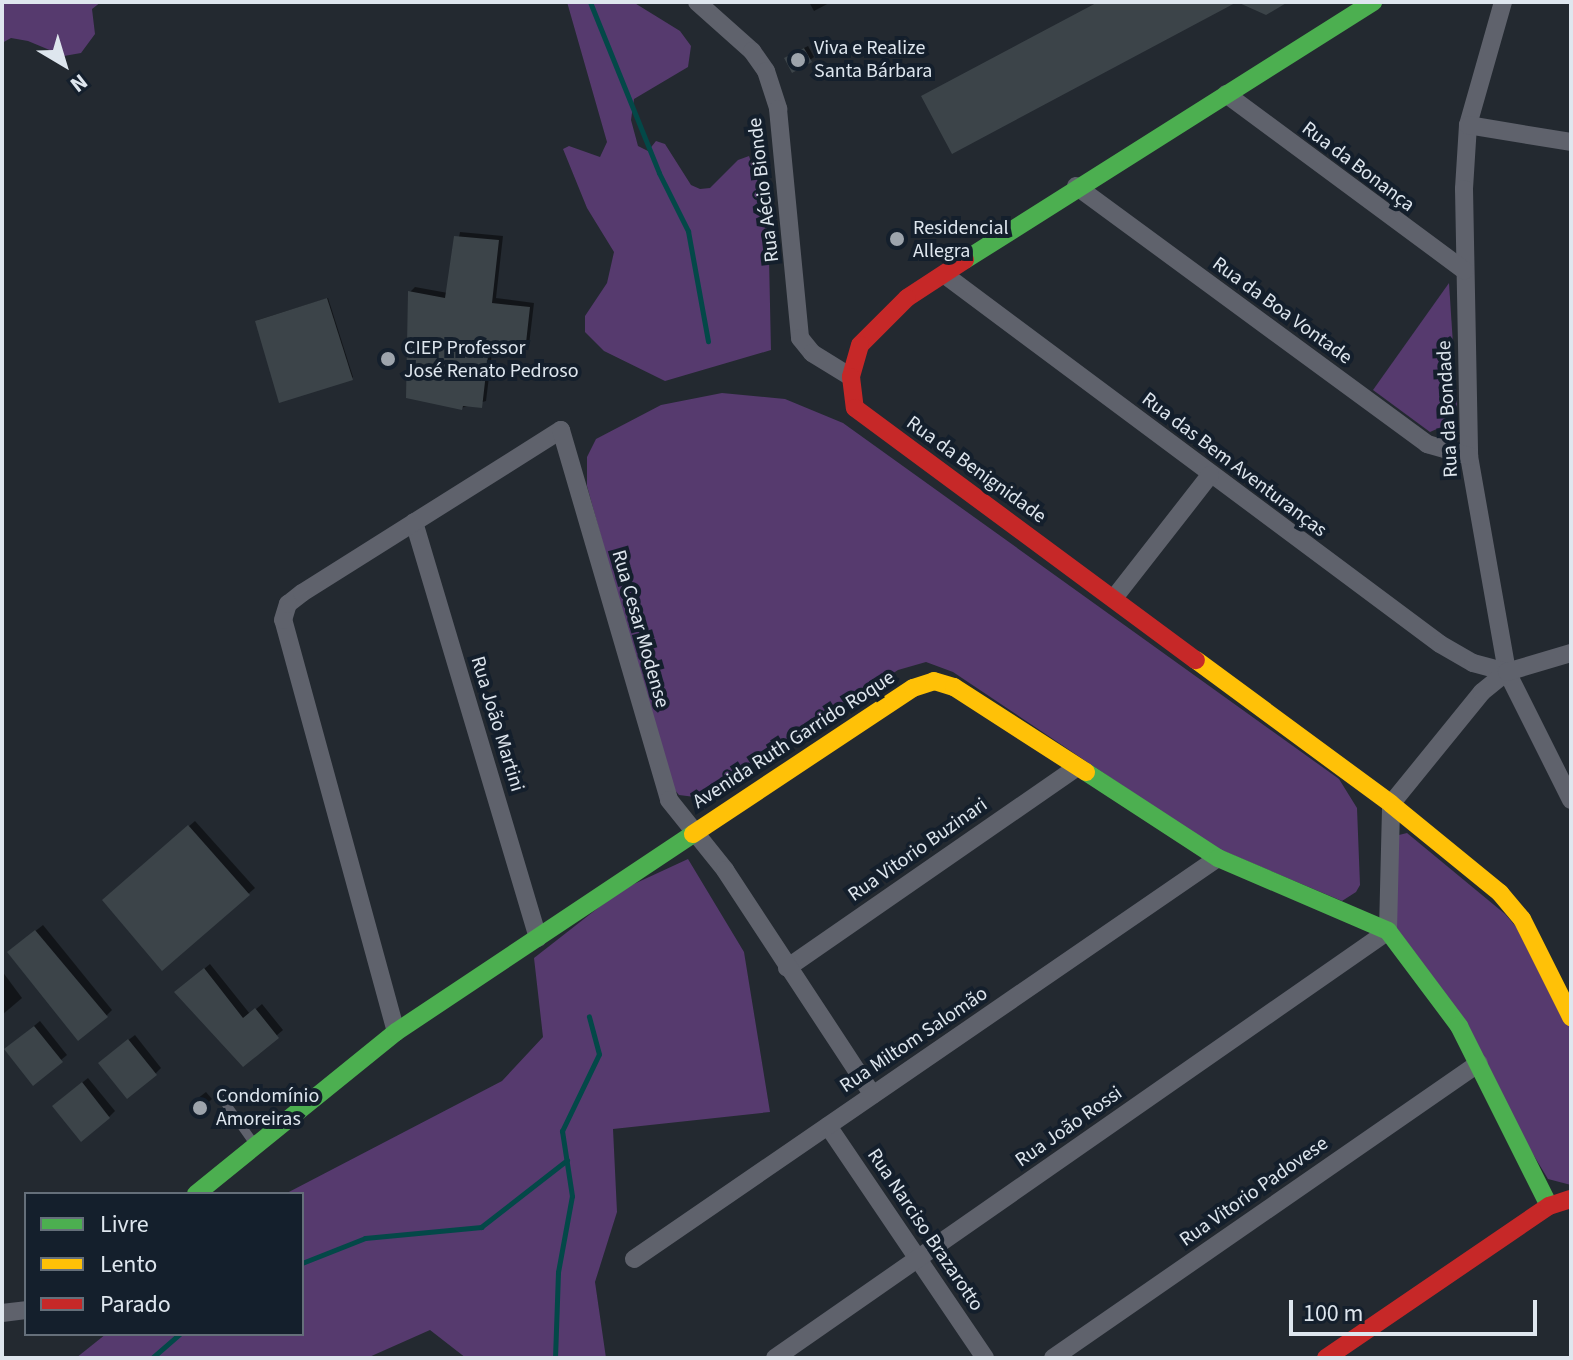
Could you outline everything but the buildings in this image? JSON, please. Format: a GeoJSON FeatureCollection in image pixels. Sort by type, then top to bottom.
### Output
{"type":"FeatureCollection","features":[{"type":"Feature","properties":{"kind":"street","name":"Rua Aécio Bionde"},"geometry":{"type":"LineString","coordinates":[[697,2],[752,51],[766,71],[778,109],[800,338],[812,353],[851,377]]}},
{"type":"Feature","properties":{"kind":"street"},"geometry":{"type":"LineString","coordinates":[[851,377],[860,345],[907,298],[1076,186],[1373,2]]}},
{"type":"Feature","properties":{"kind":"street","name":"Rua da Bondade"},"geometry":{"type":"LineString","coordinates":[[1503,2],[1468,125],[1465,271],[1469,456],[1507,672],[1571,800]]}},
{"type":"Feature","properties":{"kind":"street","name":"Rua da Bonança"},"geometry":{"type":"LineString","coordinates":[[1226,94],[1465,271]]}},
{"type":"Feature","properties":{"kind":"street"},"geometry":{"type":"LineString","coordinates":[[1468,125],[1571,142]]}},
{"type":"Feature","properties":{"kind":"street","name":"Rua da Boa Vontade"},"geometry":{"type":"LineString","coordinates":[[1076,186],[1427,444],[1469,456]]}},
{"type":"Feature","properties":{"kind":"street","name":"Rua das Bem Aventuranças"},"geometry":{"type":"LineString","coordinates":[[945,275],[1440,644],[1473,663],[1507,672]]}},
{"type":"Feature","properties":{"kind":"street","name":"Rua da Benignidade"},"geometry":{"type":"LineString","coordinates":[[851,377],[855,408],[1391,804],[1515,910],[1571,1017]]}},
{"type":"Feature","properties":{"kind":"street","name":"Rua Cesar Modense"},"geometry":{"type":"LineString","coordinates":[[414,522],[561,430],[658,774],[669,800],[873,1095]]}},
{"type":"Feature","properties":{"kind":"street"},"geometry":{"type":"LineString","coordinates":[[1114,598],[1210,475]]}},
{"type":"Feature","properties":{"kind":"street"},"geometry":{"type":"LineString","coordinates":[[396,1032],[283,620],[288,604],[302,593],[414,522]]}},
{"type":"Feature","properties":{"kind":"street","name":"Rua João Martini"},"geometry":{"type":"LineString","coordinates":[[414,522],[538,938]]}},
{"type":"Feature","properties":{"kind":"street"},"geometry":{"type":"LineString","coordinates":[[1388,931],[1391,804],[1482,692],[1507,672],[1571,653]]}},
{"type":"Feature","properties":{"kind":"street","name":"Avenida Ruth Garrido Roque"},"geometry":{"type":"LineString","coordinates":[[198,1192],[396,1032],[913,688],[934,681],[954,687],[1074,769],[1218,858],[1388,931],[1434,989],[1479,1063],[1549,1206]]}},
{"type":"Feature","properties":{"kind":"street","name":"Rua Vitorio Buzinari"},"geometry":{"type":"LineString","coordinates":[[787,968],[1074,769]]}},
{"type":"Feature","properties":{"kind":"street","name":"Rua Miltom Salomão"},"geometry":{"type":"LineString","coordinates":[[634,1259],[1218,858]]}},
{"type":"Feature","properties":{"kind":"street","name":"Rua João Rossi"},"geometry":{"type":"LineString","coordinates":[[775,1358],[1388,931]]}},
{"type":"Feature","properties":{"kind":"street","name":"Rua Vitorio Padovese"},"geometry":{"type":"LineString","coordinates":[[1053,1358],[1479,1063]]}},
{"type":"Feature","properties":{"kind":"street","name":"Rua Narciso Brazarotto"},"geometry":{"type":"LineString","coordinates":[[828,1126],[985,1358]]}},
{"type":"Feature","properties":{"kind":"street"},"geometry":{"type":"LineString","coordinates":[[1326,1358],[1549,1206],[1571,1199]]}},
{"type":"Feature","properties":{"kind":"street"},"geometry":{"type":"LineString","coordinates":[[2,1313],[24,1310]]}},
{"type":"Feature","properties":{"kind":"lane"},"geometry":{"type":"LineString","coordinates":[[221,1097],[255,1145]]}},
{"type":"Feature","properties":{"kind":"shaded area"},"geometry":{"type":"Polygon","coordinates":[[[2,2],[101,2],[92,9],[95,34],[81,53],[64,56],[28,41],[11,38],[2,43],[2,2]]]}},
{"type":"Feature","properties":{"kind":"shaded area"},"geometry":{"type":"Polygon","coordinates":[[[567,2],[633,2],[680,31],[691,46],[688,67],[634,99],[631,120],[638,146],[648,151],[656,141],[665,144],[691,185],[700,189],[710,188],[738,160],[749,156],[768,212],[771,350],[665,381],[604,351],[585,332],[585,316],[607,283],[614,252],[587,208],[563,149],[569,146],[600,157],[607,142],[567,2]]]}},
{"type":"Feature","properties":{"kind":"shaded area"},"geometry":{"type":"Polygon","coordinates":[[[1449,283],[1457,406],[1448,424],[1430,432],[1373,390],[1449,283]]]}},
{"type":"Feature","properties":{"kind":"shaded area"},"geometry":{"type":"Polygon","coordinates":[[[722,393],[785,399],[843,423],[1339,779],[1357,808],[1360,885],[1356,892],[1342,901],[1214,847],[953,672],[926,662],[898,670],[703,798],[679,795],[669,783],[587,486],[587,457],[596,439],[661,405],[722,393]]]}},
{"type":"Feature","properties":{"kind":"shaded area"},"geometry":{"type":"Polygon","coordinates":[[[1407,833],[1505,914],[1525,937],[1571,1030],[1571,1185],[1548,1179],[1394,924],[1399,835],[1407,833]]]}},
{"type":"Feature","properties":{"kind":"shaded area"},"geometry":{"type":"Polygon","coordinates":[[[688,859],[744,952],[770,1112],[613,1129],[617,1212],[595,1282],[606,1358],[466,1358],[430,1330],[367,1358],[76,1358],[104,1336],[304,1336],[304,1192],[289,1192],[502,1081],[543,1037],[534,958],[621,890],[688,859]]]}},
{"type":"Feature","properties":{"kind":"waterway"},"geometry":{"type":"LineString","coordinates":[[590,2],[659,173],[688,231],[708,341]]}},
{"type":"Feature","properties":{"kind":"waterway"},"geometry":{"type":"LineString","coordinates":[[555,1358],[558,1272],[572,1196],[562,1131],[599,1054],[589,1016]]}},
{"type":"Feature","properties":{"kind":"waterway"},"geometry":{"type":"LineString","coordinates":[[304,1262],[365,1238],[481,1227],[567,1160]]}},
{"type":"Feature","properties":{"kind":"waterway"},"geometry":{"type":"LineString","coordinates":[[152,1358],[178,1336]]}},
{"type":"Feature","properties":{"kind":"traffic: fast"},"geometry":{"type":"LineString","coordinates":[[965,260],[1373,2]]}},
{"type":"Feature","properties":{"kind":"traffic: fast"},"geometry":{"type":"LineString","coordinates":[[1086,772],[1218,858],[1388,931],[1459,1026],[1549,1206]]}},
{"type":"Feature","properties":{"kind":"traffic: fast"},"geometry":{"type":"LineString","coordinates":[[198,1192],[396,1032],[693,834]]}},
{"type":"Feature","properties":{"kind":"traffic: slow"},"geometry":{"type":"LineString","coordinates":[[1196,660],[1391,804],[1500,893],[1522,919],[1571,1017]]}},
{"type":"Feature","properties":{"kind":"traffic: slow"},"geometry":{"type":"LineString","coordinates":[[693,834],[913,688],[934,681],[954,687],[1086,772]]}},
{"type":"Feature","properties":{"kind":"traffic: jam"},"geometry":{"type":"LineString","coordinates":[[965,260],[907,298],[860,345],[851,377],[855,408],[1196,660]]}},
{"type":"Feature","properties":{"kind":"traffic: jam"},"geometry":{"type":"LineString","coordinates":[[1326,1358],[1549,1206],[1571,1199]]}},
{"type":"Feature","properties":{"kind":"place","name":"Viva e Realize Santa Bárbara"},"geometry":{"type":"Point","coordinates":[798,60]}},
{"type":"Feature","properties":{"kind":"place","name":"Residencial Allegra"},"geometry":{"type":"Point","coordinates":[897,239]}},
{"type":"Feature","properties":{"kind":"place","name":"CIEP Professor José Renato Pedroso"},"geometry":{"type":"Point","coordinates":[388,359]}},
{"type":"Feature","properties":{"kind":"place","name":"Condomínio Amoreiras"},"geometry":{"type":"Point","coordinates":[200,1108]}}]}
